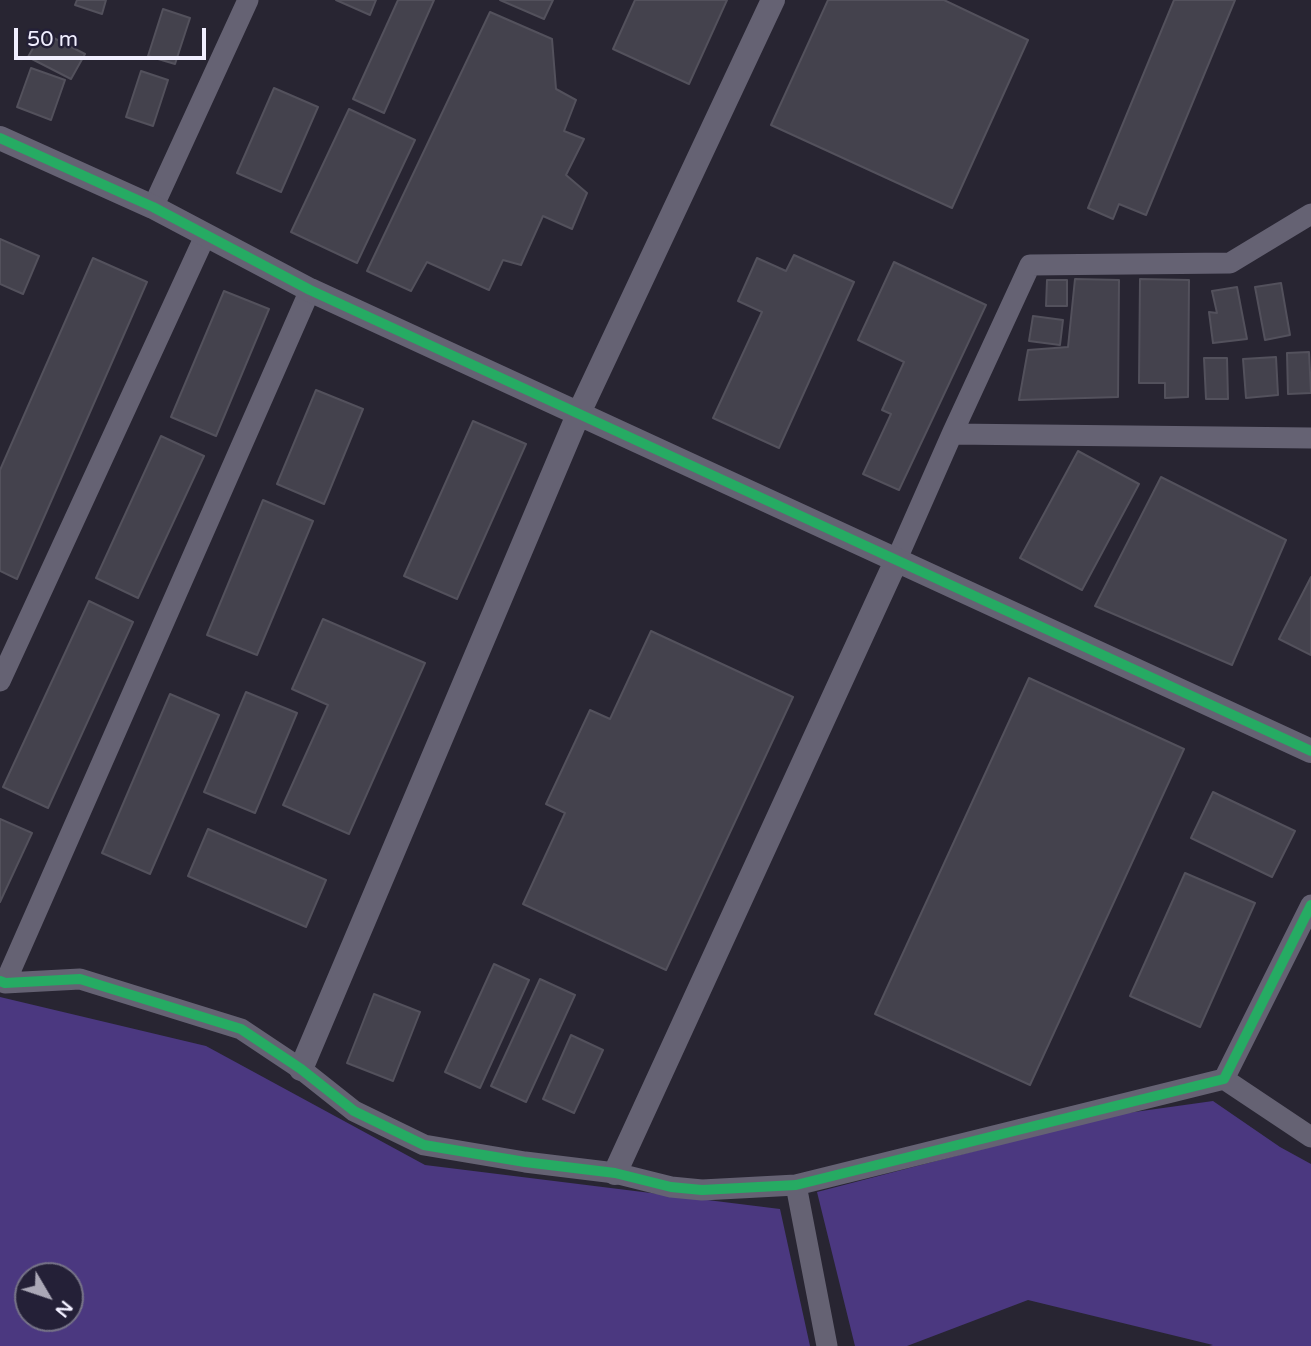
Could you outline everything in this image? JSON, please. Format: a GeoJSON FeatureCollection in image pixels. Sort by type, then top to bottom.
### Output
{"type":"FeatureCollection","features":[{"type":"Feature","properties":{"kind":"street"},"geometry":{"type":"LineString","coordinates":[[153,207],[248,0]]}},
{"type":"Feature","properties":{"kind":"street"},"geometry":{"type":"LineString","coordinates":[[301,1069],[578,415],[773,0]]}},
{"type":"Feature","properties":{"kind":"street"},"geometry":{"type":"LineString","coordinates":[[0,138],[153,207],[310,290],[1311,751]]}},
{"type":"Feature","properties":{"kind":"street"},"geometry":{"type":"LineString","coordinates":[[615,1173],[1030,265],[1230,263],[1311,214]]}},
{"type":"Feature","properties":{"kind":"street"},"geometry":{"type":"LineString","coordinates":[[0,681],[206,234]]}},
{"type":"Feature","properties":{"kind":"street"},"geometry":{"type":"LineString","coordinates":[[310,290],[3,982],[80,978],[241,1029],[301,1069],[354,1111],[424,1145],[525,1162],[615,1173],[671,1187],[702,1190],[796,1185],[1224,1079],[1311,1137]]}},
{"type":"Feature","properties":{"kind":"street"},"geometry":{"type":"LineString","coordinates":[[951,434],[1311,438]]}},
{"type":"Feature","properties":{"kind":"street"},"geometry":{"type":"LineString","coordinates":[[1224,1079],[1311,905]]}},
{"type":"Feature","properties":{"kind":"street"},"geometry":{"type":"LineString","coordinates":[[796,1185],[827,1346]]}},
{"type":"Feature","properties":{"kind":"shaded area"},"geometry":{"type":"Polygon","coordinates":[[[0,997],[206,1046],[425,1165],[780,1209],[810,1346],[0,1346],[0,997]]]}},
{"type":"Feature","properties":{"kind":"shaded area"},"geometry":{"type":"Polygon","coordinates":[[[1213,1101],[1280,1147],[1311,1164],[1311,1346],[1209,1346],[1213,1345],[1028,1300],[907,1346],[855,1346],[817,1192],[1113,1115],[1213,1101]]]}},
{"type":"Feature","properties":{"kind":"building"},"geometry":{"type":"Polygon","coordinates":[[[77,0],[106,0],[102,14],[75,5],[77,0]]]}},
{"type":"Feature","properties":{"kind":"building"},"geometry":{"type":"Polygon","coordinates":[[[336,0],[376,0],[370,15],[336,0]]]}},
{"type":"Feature","properties":{"kind":"building"},"geometry":{"type":"Polygon","coordinates":[[[398,0],[434,0],[384,113],[353,99],[398,0]]]}},
{"type":"Feature","properties":{"kind":"building"},"geometry":{"type":"Polygon","coordinates":[[[500,0],[553,0],[544,19],[500,0]]]}},
{"type":"Feature","properties":{"kind":"building"},"geometry":{"type":"Polygon","coordinates":[[[635,0],[727,0],[689,84],[613,49],[635,0]]]}},
{"type":"Feature","properties":{"kind":"building"},"geometry":{"type":"Polygon","coordinates":[[[828,0],[944,0],[1028,40],[952,208],[771,125],[828,0]]]}},
{"type":"Feature","properties":{"kind":"building"},"geometry":{"type":"Polygon","coordinates":[[[1174,0],[1235,0],[1146,215],[1119,204],[1113,219],[1088,208],[1174,0]]]}},
{"type":"Feature","properties":{"kind":"building"},"geometry":{"type":"Polygon","coordinates":[[[163,9],[190,18],[175,64],[148,56],[163,9]]]}},
{"type":"Feature","properties":{"kind":"building"},"geometry":{"type":"Polygon","coordinates":[[[490,12],[552,39],[556,89],[576,100],[564,131],[584,139],[566,175],[587,193],[572,229],[543,216],[521,265],[503,260],[489,290],[427,262],[411,291],[367,271],[490,12]]]}},
{"type":"Feature","properties":{"kind":"building"},"geometry":{"type":"Polygon","coordinates":[[[42,32],[85,54],[71,79],[28,57],[42,32]]]}},
{"type":"Feature","properties":{"kind":"building"},"geometry":{"type":"Polygon","coordinates":[[[31,68],[65,80],[51,120],[17,107],[31,68]]]}},
{"type":"Feature","properties":{"kind":"building"},"geometry":{"type":"Polygon","coordinates":[[[141,71],[168,80],[153,126],[126,117],[141,71]]]}},
{"type":"Feature","properties":{"kind":"building"},"geometry":{"type":"Polygon","coordinates":[[[274,88],[318,107],[281,192],[237,173],[274,88]]]}},
{"type":"Feature","properties":{"kind":"building"},"geometry":{"type":"Polygon","coordinates":[[[349,109],[415,140],[357,263],[291,232],[349,109]]]}},
{"type":"Feature","properties":{"kind":"building"},"geometry":{"type":"Polygon","coordinates":[[[0,239],[39,256],[23,294],[0,284],[0,239]]]}},
{"type":"Feature","properties":{"kind":"building"},"geometry":{"type":"Polygon","coordinates":[[[794,255],[854,282],[779,448],[713,418],[762,312],[738,301],[757,258],[786,271],[794,255]]]}},
{"type":"Feature","properties":{"kind":"building"},"geometry":{"type":"Polygon","coordinates":[[[93,258],[147,282],[17,579],[0,571],[0,470],[93,258]]]}},
{"type":"Feature","properties":{"kind":"building"},"geometry":{"type":"Polygon","coordinates":[[[894,262],[986,305],[899,490],[863,474],[891,414],[882,410],[904,362],[858,340],[894,262]]]}},
{"type":"Feature","properties":{"kind":"building"},"geometry":{"type":"Polygon","coordinates":[[[1075,279],[1119,280],[1118,397],[1019,400],[1028,350],[1068,347],[1075,279]]]}},
{"type":"Feature","properties":{"kind":"building"},"geometry":{"type":"Polygon","coordinates":[[[1140,279],[1189,280],[1188,397],[1165,398],[1165,383],[1139,383],[1140,279]]]}},
{"type":"Feature","properties":{"kind":"building"},"geometry":{"type":"Polygon","coordinates":[[[1047,280],[1067,280],[1067,306],[1046,306],[1047,280]]]}},
{"type":"Feature","properties":{"kind":"building"},"geometry":{"type":"Polygon","coordinates":[[[1281,283],[1290,335],[1265,340],[1255,287],[1281,283]]]}},
{"type":"Feature","properties":{"kind":"building"},"geometry":{"type":"Polygon","coordinates":[[[1237,287],[1247,339],[1213,343],[1209,312],[1217,313],[1212,291],[1237,287]]]}},
{"type":"Feature","properties":{"kind":"building"},"geometry":{"type":"Polygon","coordinates":[[[224,291],[269,309],[216,436],[171,417],[224,291]]]}},
{"type":"Feature","properties":{"kind":"building"},"geometry":{"type":"Polygon","coordinates":[[[1033,316],[1063,320],[1060,345],[1029,341],[1033,316]]]}},
{"type":"Feature","properties":{"kind":"building"},"geometry":{"type":"Polygon","coordinates":[[[1309,352],[1311,393],[1288,394],[1287,353],[1309,352]]]}},
{"type":"Feature","properties":{"kind":"building"},"geometry":{"type":"Polygon","coordinates":[[[1276,357],[1278,395],[1246,398],[1243,359],[1276,357]]]}},
{"type":"Feature","properties":{"kind":"building"},"geometry":{"type":"Polygon","coordinates":[[[1204,358],[1227,358],[1228,399],[1206,399],[1204,358]]]}},
{"type":"Feature","properties":{"kind":"building"},"geometry":{"type":"Polygon","coordinates":[[[316,390],[363,409],[324,504],[277,484],[316,390]]]}},
{"type":"Feature","properties":{"kind":"building"},"geometry":{"type":"Polygon","coordinates":[[[473,421],[526,444],[457,599],[404,576],[473,421]]]}},
{"type":"Feature","properties":{"kind":"building"},"geometry":{"type":"Polygon","coordinates":[[[161,436],[204,456],[138,598],[96,578],[161,436]]]}},
{"type":"Feature","properties":{"kind":"building"},"geometry":{"type":"Polygon","coordinates":[[[1078,451],[1139,484],[1082,590],[1020,558],[1078,451]]]}},
{"type":"Feature","properties":{"kind":"building"},"geometry":{"type":"Polygon","coordinates":[[[1161,477],[1286,540],[1232,665],[1095,606],[1161,477]]]}},
{"type":"Feature","properties":{"kind":"building"},"geometry":{"type":"Polygon","coordinates":[[[263,500],[313,521],[257,655],[207,635],[263,500]]]}},
{"type":"Feature","properties":{"kind":"building"},"geometry":{"type":"Polygon","coordinates":[[[1311,577],[1311,655],[1279,639],[1311,577]]]}},
{"type":"Feature","properties":{"kind":"building"},"geometry":{"type":"Polygon","coordinates":[[[89,601],[133,622],[48,808],[3,787],[89,601]]]}},
{"type":"Feature","properties":{"kind":"building"},"geometry":{"type":"Polygon","coordinates":[[[323,619],[425,663],[349,834],[283,805],[328,705],[292,689],[323,619]]]}},
{"type":"Feature","properties":{"kind":"building"},"geometry":{"type":"Polygon","coordinates":[[[651,631],[793,697],[666,970],[523,904],[565,813],[546,804],[590,710],[610,719],[651,631]]]}},
{"type":"Feature","properties":{"kind":"building"},"geometry":{"type":"Polygon","coordinates":[[[1029,678],[1184,749],[1030,1085],[875,1014],[1029,678]]]}},
{"type":"Feature","properties":{"kind":"building"},"geometry":{"type":"Polygon","coordinates":[[[246,692],[297,713],[255,813],[204,792],[246,692]]]}},
{"type":"Feature","properties":{"kind":"building"},"geometry":{"type":"Polygon","coordinates":[[[170,694],[219,715],[150,874],[102,853],[170,694]]]}},
{"type":"Feature","properties":{"kind":"building"},"geometry":{"type":"Polygon","coordinates":[[[1213,792],[1295,831],[1272,877],[1191,838],[1213,792]]]}},
{"type":"Feature","properties":{"kind":"building"},"geometry":{"type":"Polygon","coordinates":[[[0,819],[32,833],[0,902],[0,819]]]}},
{"type":"Feature","properties":{"kind":"building"},"geometry":{"type":"Polygon","coordinates":[[[208,829],[326,880],[306,927],[188,876],[208,829]]]}},
{"type":"Feature","properties":{"kind":"building"},"geometry":{"type":"Polygon","coordinates":[[[1185,873],[1255,903],[1200,1027],[1130,996],[1185,873]]]}},
{"type":"Feature","properties":{"kind":"building"},"geometry":{"type":"Polygon","coordinates":[[[494,964],[529,980],[480,1088],[445,1072],[494,964]]]}},
{"type":"Feature","properties":{"kind":"building"},"geometry":{"type":"Polygon","coordinates":[[[540,979],[575,995],[526,1102],[491,1086],[540,979]]]}},
{"type":"Feature","properties":{"kind":"building"},"geometry":{"type":"Polygon","coordinates":[[[374,994],[420,1012],[393,1081],[347,1063],[374,994]]]}},
{"type":"Feature","properties":{"kind":"building"},"geometry":{"type":"Polygon","coordinates":[[[571,1035],[603,1050],[574,1113],[543,1099],[571,1035]]]}},
{"type":"Feature","properties":{"kind":"cycle path"},"geometry":{"type":"LineString","coordinates":[[0,138],[153,207],[310,290],[1311,751]]}},
{"type":"Feature","properties":{"kind":"cycle path"},"geometry":{"type":"LineString","coordinates":[[0,981],[5,983],[80,979],[241,1029],[301,1069],[354,1111],[424,1145],[525,1162],[615,1173],[671,1187],[702,1190],[796,1185],[1224,1079],[1311,905]]}}]}
